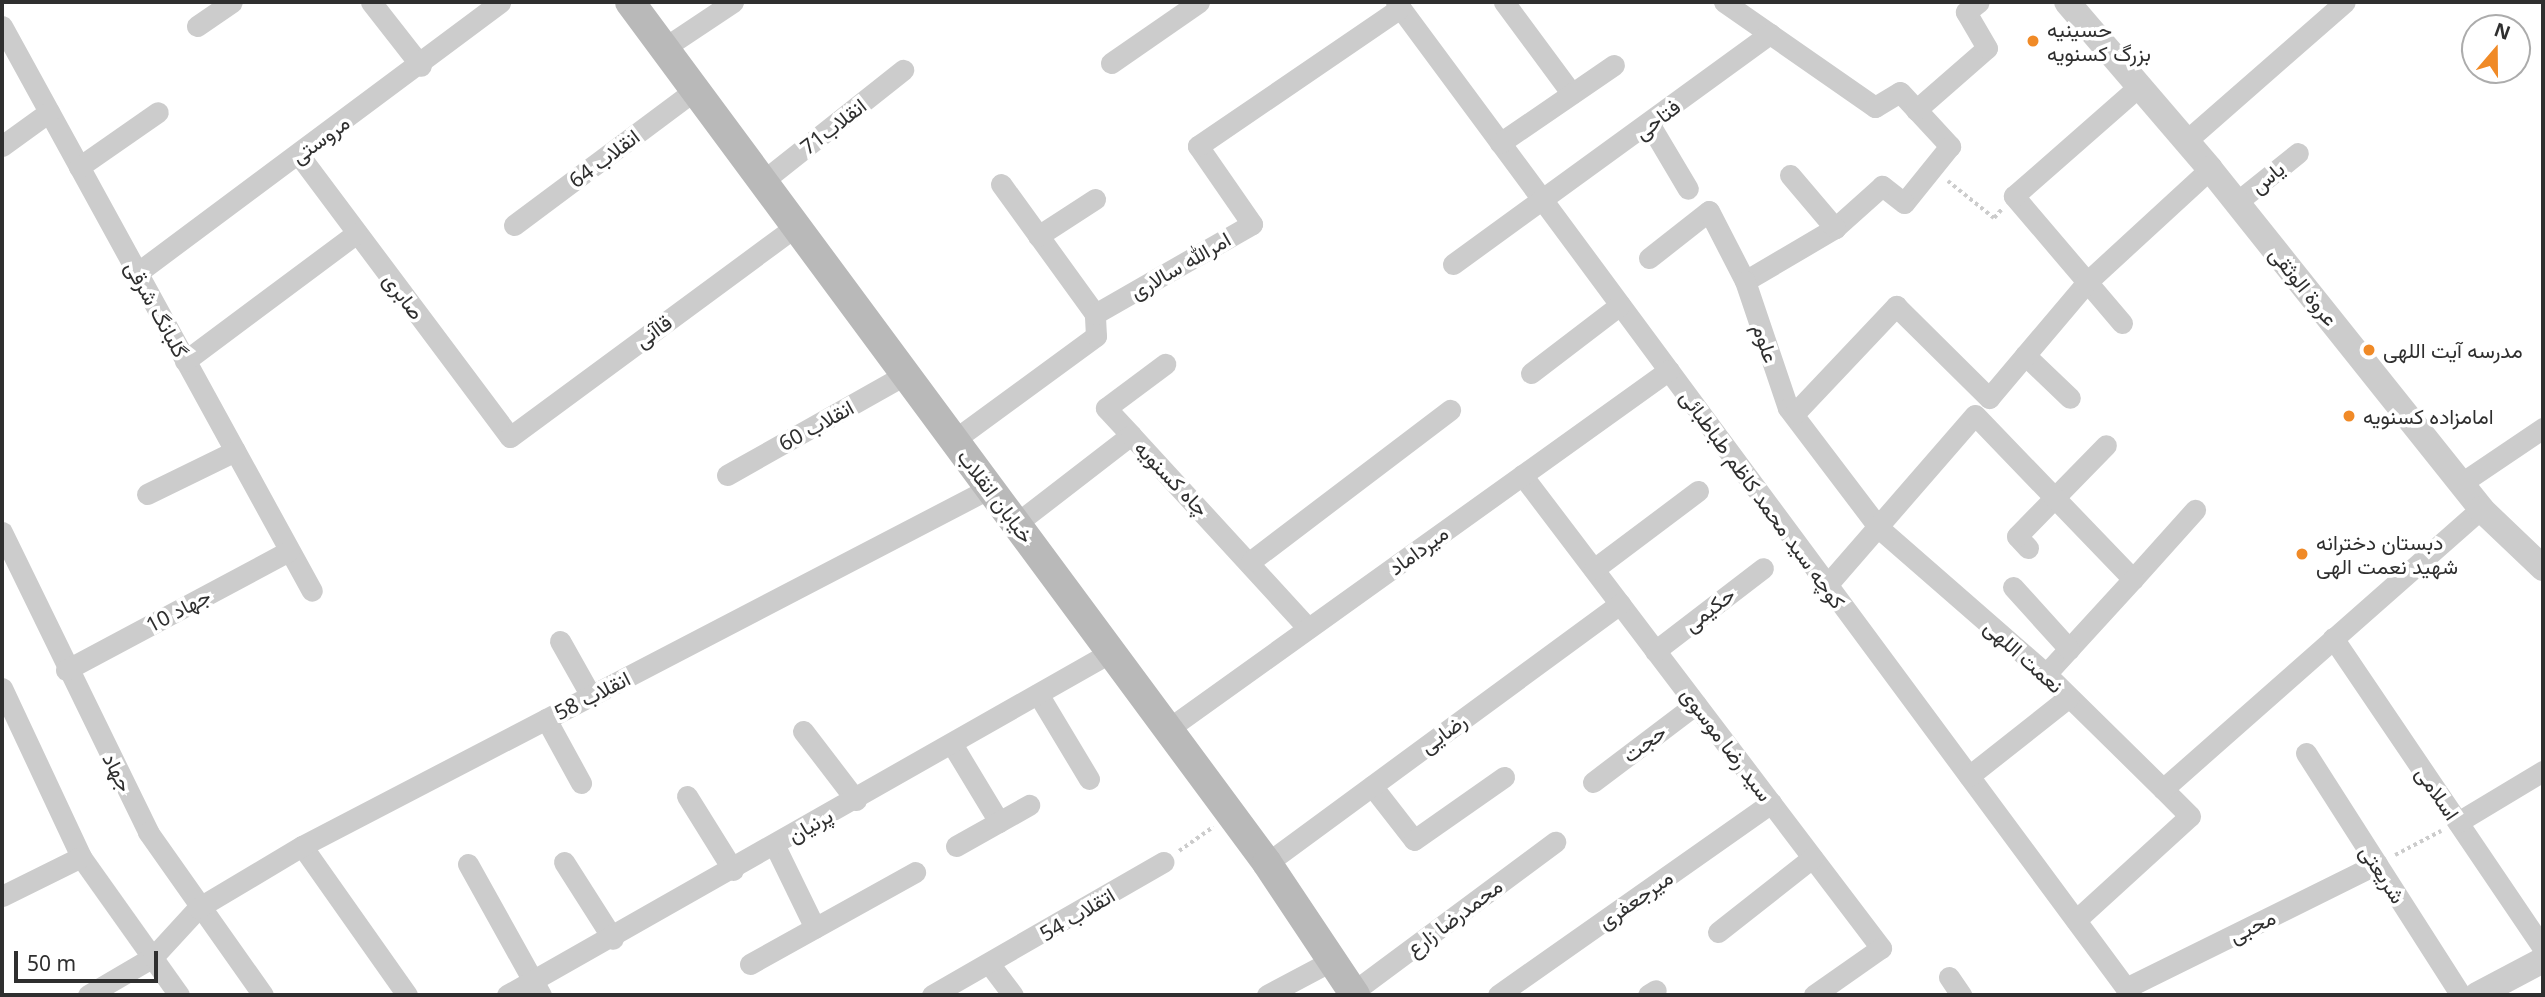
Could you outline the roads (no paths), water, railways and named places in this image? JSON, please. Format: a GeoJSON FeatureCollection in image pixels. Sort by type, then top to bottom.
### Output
{"type":"FeatureCollection","features":[{"type":"Feature","properties":{"kind":"main road","name":"خیابان انقلاب"},"geometry":{"type":"LineString","coordinates":[[629,2],[1267,863],[1354,994]]}},
{"type":"Feature","properties":{"kind":"street"},"geometry":{"type":"LineString","coordinates":[[197,26],[232,2]]}},
{"type":"Feature","properties":{"kind":"street"},"geometry":{"type":"LineString","coordinates":[[371,2],[421,66]]}},
{"type":"Feature","properties":{"kind":"street","name":"مروستی"},"geometry":{"type":"LineString","coordinates":[[137,273],[421,66],[500,2]]}},
{"type":"Feature","properties":{"kind":"street"},"geometry":{"type":"LineString","coordinates":[[664,48],[733,2]]}},
{"type":"Feature","properties":{"kind":"street"},"geometry":{"type":"LineString","coordinates":[[1111,63],[1199,2]]}},
{"type":"Feature","properties":{"kind":"street"},"geometry":{"type":"LineString","coordinates":[[1504,2],[1572,94]]}},
{"type":"Feature","properties":{"kind":"street"},"geometry":{"type":"LineString","coordinates":[[1724,2],[1875,107],[1900,92],[1950,146],[1904,203],[1882,186],[1835,228],[1745,281]]}},
{"type":"Feature","properties":{"kind":"street"},"geometry":{"type":"LineString","coordinates":[[1916,110],[1987,48],[1966,12],[1979,2]]}},
{"type":"Feature","properties":{"kind":"street","name":"عروة الوثقی"},"geometry":{"type":"LineString","coordinates":[[2067,2],[2237,202],[2463,482],[2481,509],[2543,568]]}},
{"type":"Feature","properties":{"kind":"street"},"geometry":{"type":"LineString","coordinates":[[2186,141],[2345,2]]}},
{"type":"Feature","properties":{"kind":"street","name":"کوچه سید محمد کاظم طباطبائی"},"geometry":{"type":"LineString","coordinates":[[1398,5],[2129,992]]}},
{"type":"Feature","properties":{"kind":"street","name":"امرالله سالاری"},"geometry":{"type":"LineString","coordinates":[[1095,314],[1252,223],[1198,146],[1398,5]]}},
{"type":"Feature","properties":{"kind":"street","name":"گلبانگ شرقی"},"geometry":{"type":"LineString","coordinates":[[2,26],[312,592]]}},
{"type":"Feature","properties":{"kind":"street","name":"فتاحی"},"geometry":{"type":"LineString","coordinates":[[1453,264],[1544,203],[1770,34]]}},
{"type":"Feature","properties":{"kind":"street"},"geometry":{"type":"LineString","coordinates":[[1500,143],[1614,65]]}},
{"type":"Feature","properties":{"kind":"street","name":"انقلاب71"},"geometry":{"type":"LineString","coordinates":[[762,181],[903,70]]}},
{"type":"Feature","properties":{"kind":"street"},"geometry":{"type":"LineString","coordinates":[[2122,323],[2014,196],[2138,86]]}},
{"type":"Feature","properties":{"kind":"street","name":"انقلاب 64"},"geometry":{"type":"LineString","coordinates":[[514,225],[695,90]]}},
{"type":"Feature","properties":{"kind":"street"},"geometry":{"type":"LineString","coordinates":[[2,146],[49,112]]}},
{"type":"Feature","properties":{"kind":"street"},"geometry":{"type":"LineString","coordinates":[[79,167],[158,112]]}},
{"type":"Feature","properties":{"kind":"street"},"geometry":{"type":"LineString","coordinates":[[1650,125],[1688,189]]}},
{"type":"Feature","properties":{"kind":"street","name":"یاس"},"geometry":{"type":"LineString","coordinates":[[2237,202],[2298,153]]}},
{"type":"Feature","properties":{"kind":"street","name":"صابری"},"geometry":{"type":"LineString","coordinates":[[299,155],[510,437]]}},
{"type":"Feature","properties":{"kind":"street"},"geometry":{"type":"LineString","coordinates":[[1827,585],[1880,529],[2087,282],[2210,169]]}},
{"type":"Feature","properties":{"kind":"street"},"geometry":{"type":"LineString","coordinates":[[1790,175],[1835,228]]}},
{"type":"Feature","properties":{"kind":"street"},"geometry":{"type":"LineString","coordinates":[[954,440],[1096,336],[1095,314],[1000,184]]}},
{"type":"Feature","properties":{"kind":"street"},"geometry":{"type":"LineString","coordinates":[[1038,236],[1095,199]]}},
{"type":"Feature","properties":{"kind":"street","name":"علوم"},"geometry":{"type":"LineString","coordinates":[[1649,258],[1710,211],[1745,281],[1794,414],[1880,529]]}},
{"type":"Feature","properties":{"kind":"street","name":"قاآنی"},"geometry":{"type":"LineString","coordinates":[[510,437],[796,226]]}},
{"type":"Feature","properties":{"kind":"street"},"geometry":{"type":"LineString","coordinates":[[186,361],[357,233]]}},
{"type":"Feature","properties":{"kind":"street"},"geometry":{"type":"LineString","coordinates":[[1531,373],[1620,304]]}},
{"type":"Feature","properties":{"kind":"street"},"geometry":{"type":"LineString","coordinates":[[1794,414],[1896,306],[1989,398]]}},
{"type":"Feature","properties":{"kind":"street"},"geometry":{"type":"LineString","coordinates":[[2025,355],[2070,398]]}},
{"type":"Feature","properties":{"kind":"street"},"geometry":{"type":"LineString","coordinates":[[1131,435],[1107,408],[1165,364]]}},
{"type":"Feature","properties":{"kind":"street","name":"میرداماد"},"geometry":{"type":"LineString","coordinates":[[1168,729],[1668,370]]}},
{"type":"Feature","properties":{"kind":"street","name":"انقلاب 60"},"geometry":{"type":"LineString","coordinates":[[727,475],[906,374]]}},
{"type":"Feature","properties":{"kind":"street"},"geometry":{"type":"LineString","coordinates":[[1251,561],[1450,410]]}},
{"type":"Feature","properties":{"kind":"street"},"geometry":{"type":"LineString","coordinates":[[1975,415],[2133,579]]}},
{"type":"Feature","properties":{"kind":"street"},"geometry":{"type":"LineString","coordinates":[[2463,482],[2543,428]]}},
{"type":"Feature","properties":{"kind":"street","name":"چاه کسنویه"},"geometry":{"type":"LineString","coordinates":[[1017,523],[1131,435],[1251,561],[1308,628]]}},
{"type":"Feature","properties":{"kind":"street"},"geometry":{"type":"LineString","coordinates":[[2028,548],[2017,536],[2106,444]]}},
{"type":"Feature","properties":{"kind":"street"},"geometry":{"type":"LineString","coordinates":[[147,494],[234,451]]}},
{"type":"Feature","properties":{"kind":"street","name":"سید رضا موسوی"},"geometry":{"type":"LineString","coordinates":[[1522,475],[1881,948],[1814,995]]}},
{"type":"Feature","properties":{"kind":"street","name":"انقلاب 58"},"geometry":{"type":"LineString","coordinates":[[88,995],[152,957],[198,908],[302,846],[990,488]]}},
{"type":"Feature","properties":{"kind":"street"},"geometry":{"type":"LineString","coordinates":[[1594,569],[1698,491]]}},
{"type":"Feature","properties":{"kind":"street"},"geometry":{"type":"LineString","coordinates":[[2163,789],[2481,509]]}},
{"type":"Feature","properties":{"kind":"street"},"geometry":{"type":"LineString","coordinates":[[2046,674],[2195,510]]}},
{"type":"Feature","properties":{"kind":"street","name":"نعمت اللهی"},"geometry":{"type":"LineString","coordinates":[[1880,529],[2046,674],[2190,816],[2076,920]]}},
{"type":"Feature","properties":{"kind":"street","name":"جهاد"},"geometry":{"type":"LineString","coordinates":[[2,532],[66,670],[148,832],[198,908],[263,995]]}},
{"type":"Feature","properties":{"kind":"street","name":"جهاد 10"},"geometry":{"type":"LineString","coordinates":[[66,670],[289,551]]}},
{"type":"Feature","properties":{"kind":"street","name":"حکیمی"},"geometry":{"type":"LineString","coordinates":[[1656,651],[1763,568]]}},
{"type":"Feature","properties":{"kind":"street"},"geometry":{"type":"LineString","coordinates":[[2013,587],[2069,649]]}},
{"type":"Feature","properties":{"kind":"street","name":"رضایی"},"geometry":{"type":"LineString","coordinates":[[1267,863],[1620,604]]}},
{"type":"Feature","properties":{"kind":"street","name":"اسلامی"},"geometry":{"type":"LineString","coordinates":[[2333,638],[2543,948]]}},
{"type":"Feature","properties":{"kind":"street"},"geometry":{"type":"LineString","coordinates":[[560,641],[592,696]]}},
{"type":"Feature","properties":{"kind":"street","name":"پرنیان"},"geometry":{"type":"LineString","coordinates":[[508,995],[538,988],[613,939],[1111,652]]}},
{"type":"Feature","properties":{"kind":"street"},"geometry":{"type":"LineString","coordinates":[[2,688],[82,858],[179,995]]}},
{"type":"Feature","properties":{"kind":"street"},"geometry":{"type":"LineString","coordinates":[[1038,694],[1089,779]]}},
{"type":"Feature","properties":{"kind":"street"},"geometry":{"type":"LineString","coordinates":[[1969,776],[2070,697]]}},
{"type":"Feature","properties":{"kind":"street","name":"حجت"},"geometry":{"type":"LineString","coordinates":[[1593,782],[1696,704]]}},
{"type":"Feature","properties":{"kind":"street"},"geometry":{"type":"LineString","coordinates":[[546,719],[581,783]]}},
{"type":"Feature","properties":{"kind":"street"},"geometry":{"type":"LineString","coordinates":[[803,731],[856,800]]}},
{"type":"Feature","properties":{"kind":"street"},"geometry":{"type":"LineString","coordinates":[[953,744],[999,822]]}},
{"type":"Feature","properties":{"kind":"street","name":"شریعتی"},"geometry":{"type":"LineString","coordinates":[[2306,752],[2461,995]]}},
{"type":"Feature","properties":{"kind":"street"},"geometry":{"type":"LineString","coordinates":[[2458,822],[2543,772]]}},
{"type":"Feature","properties":{"kind":"street"},"geometry":{"type":"LineString","coordinates":[[1372,786],[1414,840],[1504,777]]}},
{"type":"Feature","properties":{"kind":"street"},"geometry":{"type":"LineString","coordinates":[[687,796],[733,870]]}},
{"type":"Feature","properties":{"kind":"street","name":"میرجعفری"},"geometry":{"type":"LineString","coordinates":[[1498,995],[1771,803]]}},
{"type":"Feature","properties":{"kind":"street"},"geometry":{"type":"LineString","coordinates":[[957,846],[1029,805]]}},
{"type":"Feature","properties":{"kind":"street","name":"محمدرضا زارع"},"geometry":{"type":"LineString","coordinates":[[1354,994],[1555,842]]}},
{"type":"Feature","properties":{"kind":"street"},"geometry":{"type":"LineString","coordinates":[[302,846],[407,995]]}},
{"type":"Feature","properties":{"kind":"street"},"geometry":{"type":"LineString","coordinates":[[775,846],[815,928]]}},
{"type":"Feature","properties":{"kind":"street"},"geometry":{"type":"LineString","coordinates":[[2,897],[82,858]]}},
{"type":"Feature","properties":{"kind":"street"},"geometry":{"type":"LineString","coordinates":[[1718,932],[1812,858]]}},
{"type":"Feature","properties":{"kind":"street"},"geometry":{"type":"LineString","coordinates":[[564,862],[613,939]]}},
{"type":"Feature","properties":{"kind":"street","name":"اتقلاب 54"},"geometry":{"type":"LineString","coordinates":[[932,995],[991,966],[1163,862]]}},
{"type":"Feature","properties":{"kind":"street"},"geometry":{"type":"LineString","coordinates":[[468,864],[538,988]]}},
{"type":"Feature","properties":{"kind":"street","name":"محبی"},"geometry":{"type":"LineString","coordinates":[[2129,992],[2377,864]]}},
{"type":"Feature","properties":{"kind":"street"},"geometry":{"type":"LineString","coordinates":[[750,964],[915,872]]}},
{"type":"Feature","properties":{"kind":"street"},"geometry":{"type":"LineString","coordinates":[[2477,995],[2543,960]]}},
{"type":"Feature","properties":{"kind":"street"},"geometry":{"type":"LineString","coordinates":[[1267,995],[1331,961]]}},
{"type":"Feature","properties":{"kind":"street"},"geometry":{"type":"LineString","coordinates":[[991,966],[1013,995]]}},
{"type":"Feature","properties":{"kind":"street"},"geometry":{"type":"LineString","coordinates":[[1949,977],[1961,995]]}},
{"type":"Feature","properties":{"kind":"place","name":"حسینیه بزرگ کسنویه"},"geometry":{"type":"Point","coordinates":[2033,41]}},
{"type":"Feature","properties":{"kind":"place","name":"مدرسه آیت اللهی"},"geometry":{"type":"Point","coordinates":[2369,350]}},
{"type":"Feature","properties":{"kind":"place","name":"امامزاده کسنویه"},"geometry":{"type":"Point","coordinates":[2349,416]}},
{"type":"Feature","properties":{"kind":"place","name":"دبستان دخترانه شهید نعمت الهی"},"geometry":{"type":"Point","coordinates":[2302,554]}}]}
